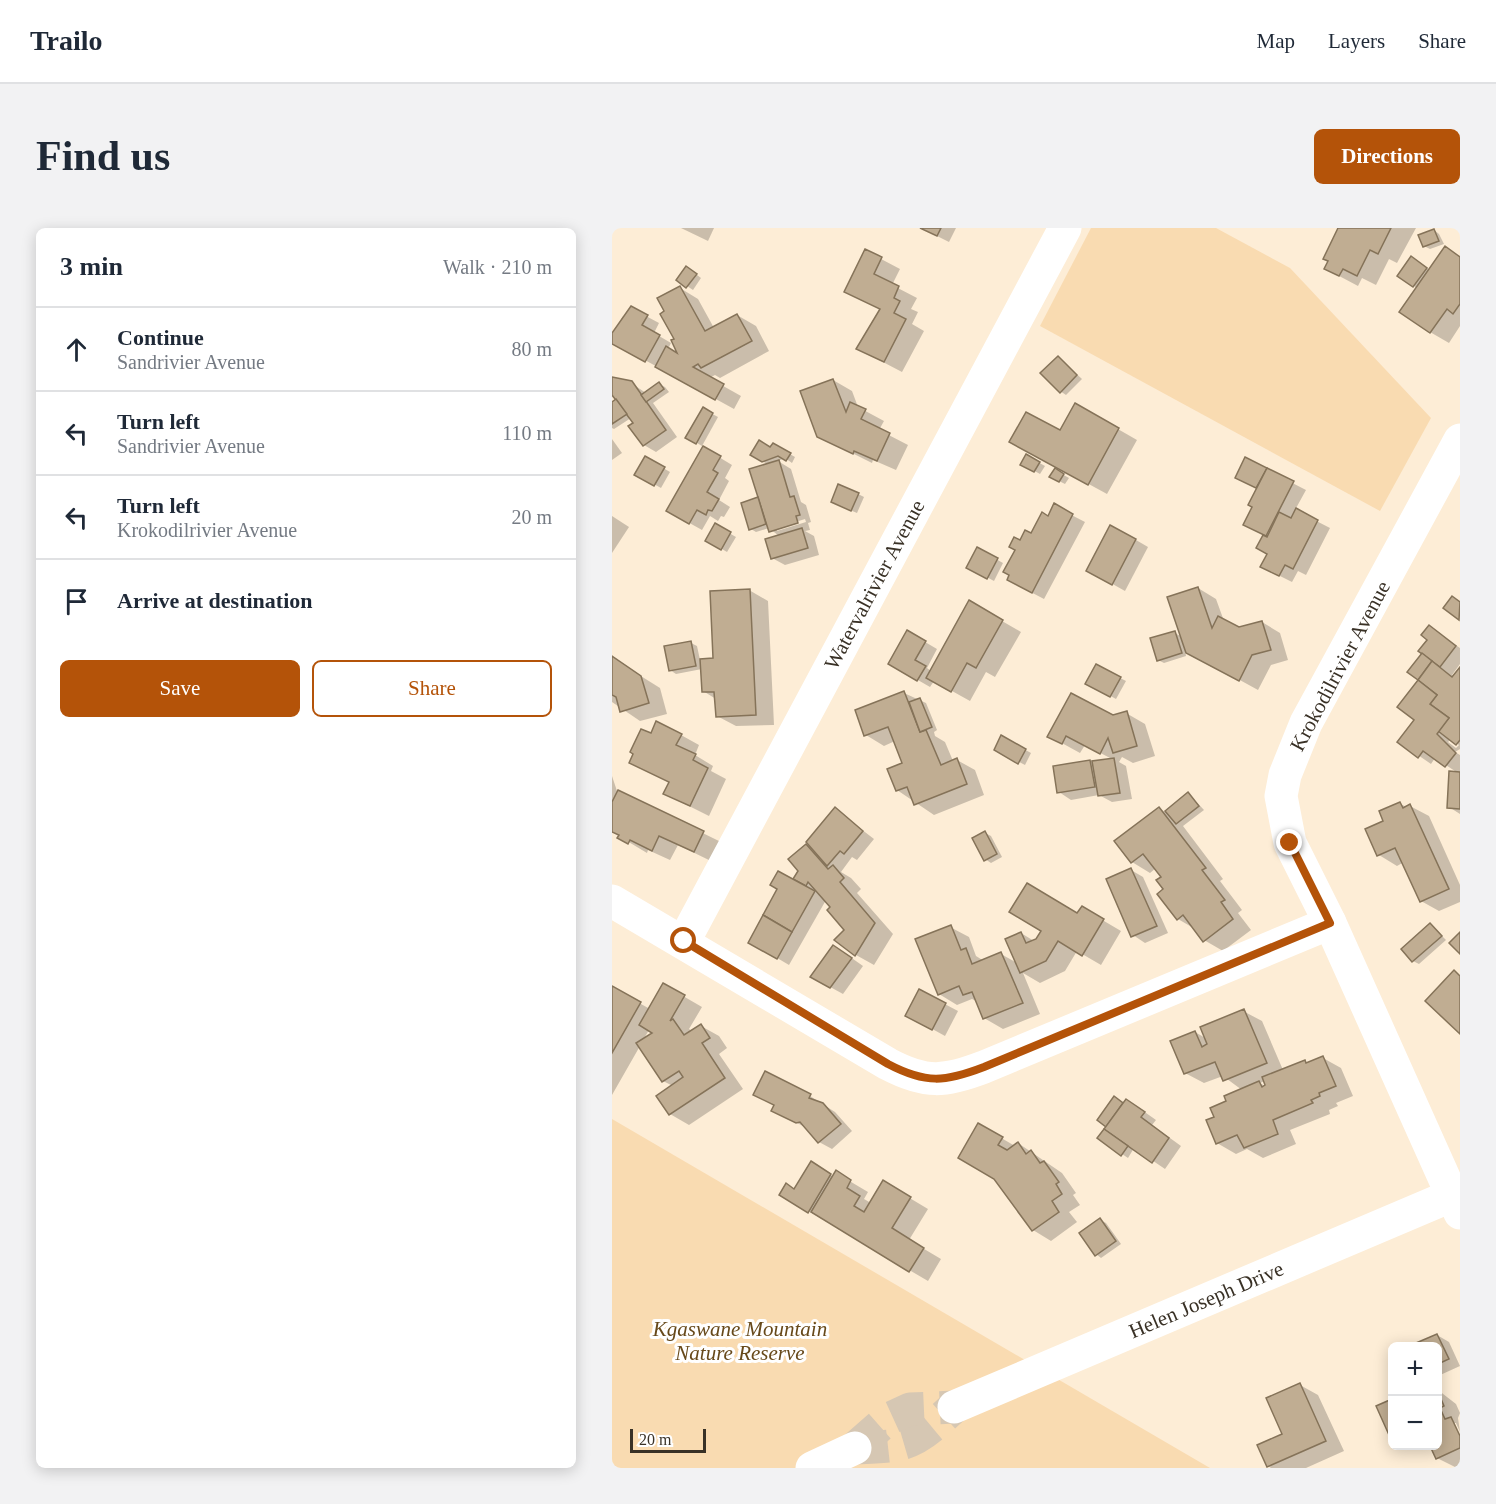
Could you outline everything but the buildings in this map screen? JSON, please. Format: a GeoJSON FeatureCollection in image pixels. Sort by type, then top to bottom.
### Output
{"type":"FeatureCollection","features":[{"type":"Feature","properties":{"kind":"street","name":"Watervalrivier Avenue"},"geometry":{"type":"LineString","coordinates":[[684,941],[1065,228]]}},
{"type":"Feature","properties":{"kind":"street","name":"Krokodilrivier Avenue"},"geometry":{"type":"LineString","coordinates":[[1458,1200],[1330,923],[1290,843],[1281,796],[1285,775],[1306,723],[1460,440]]}},
{"type":"Feature","properties":{"kind":"street"},"geometry":{"type":"LineString","coordinates":[[612,901],[684,941],[888,1064],[909,1075],[936,1081],[960,1076],[984,1067],[1330,923]]}},
{"type":"Feature","properties":{"kind":"street","name":"Helen Joseph Drive"},"geometry":{"type":"LineString","coordinates":[[954,1407],[1458,1200]]}},
{"type":"Feature","properties":{"kind":"street"},"geometry":{"type":"LineString","coordinates":[[812,1468],[855,1448]]}},
{"type":"Feature","properties":{"kind":"green space"},"geometry":{"type":"Polygon","coordinates":[[[1091,228],[1216,228],[1290,268],[1431,418],[1380,511],[1040,326],[1091,228]]]}},
{"type":"Feature","properties":{"kind":"green space","name":"Kgaswane Mountain Nature Reserve"},"geometry":{"type":"Polygon","coordinates":[[[612,1119],[1210,1468],[612,1468],[612,1119]]]}},
{"type":"Feature","properties":{"kind":"tunnel"},"geometry":{"type":"LineString","coordinates":[[855,1448],[888,1446],[910,1441],[929,1429],[954,1407]]}},
{"type":"Feature","properties":{"kind":"tunnel"},"geometry":{"type":"LineString","coordinates":[[855,1448],[888,1419],[910,1409],[954,1407]]}},
{"type":"Feature","properties":{"kind":"route"},"geometry":{"type":"LineString","coordinates":[[684,941],[888,1064],[909,1075],[936,1081],[960,1076],[984,1067],[1330,923],[1290,843]]}}]}
